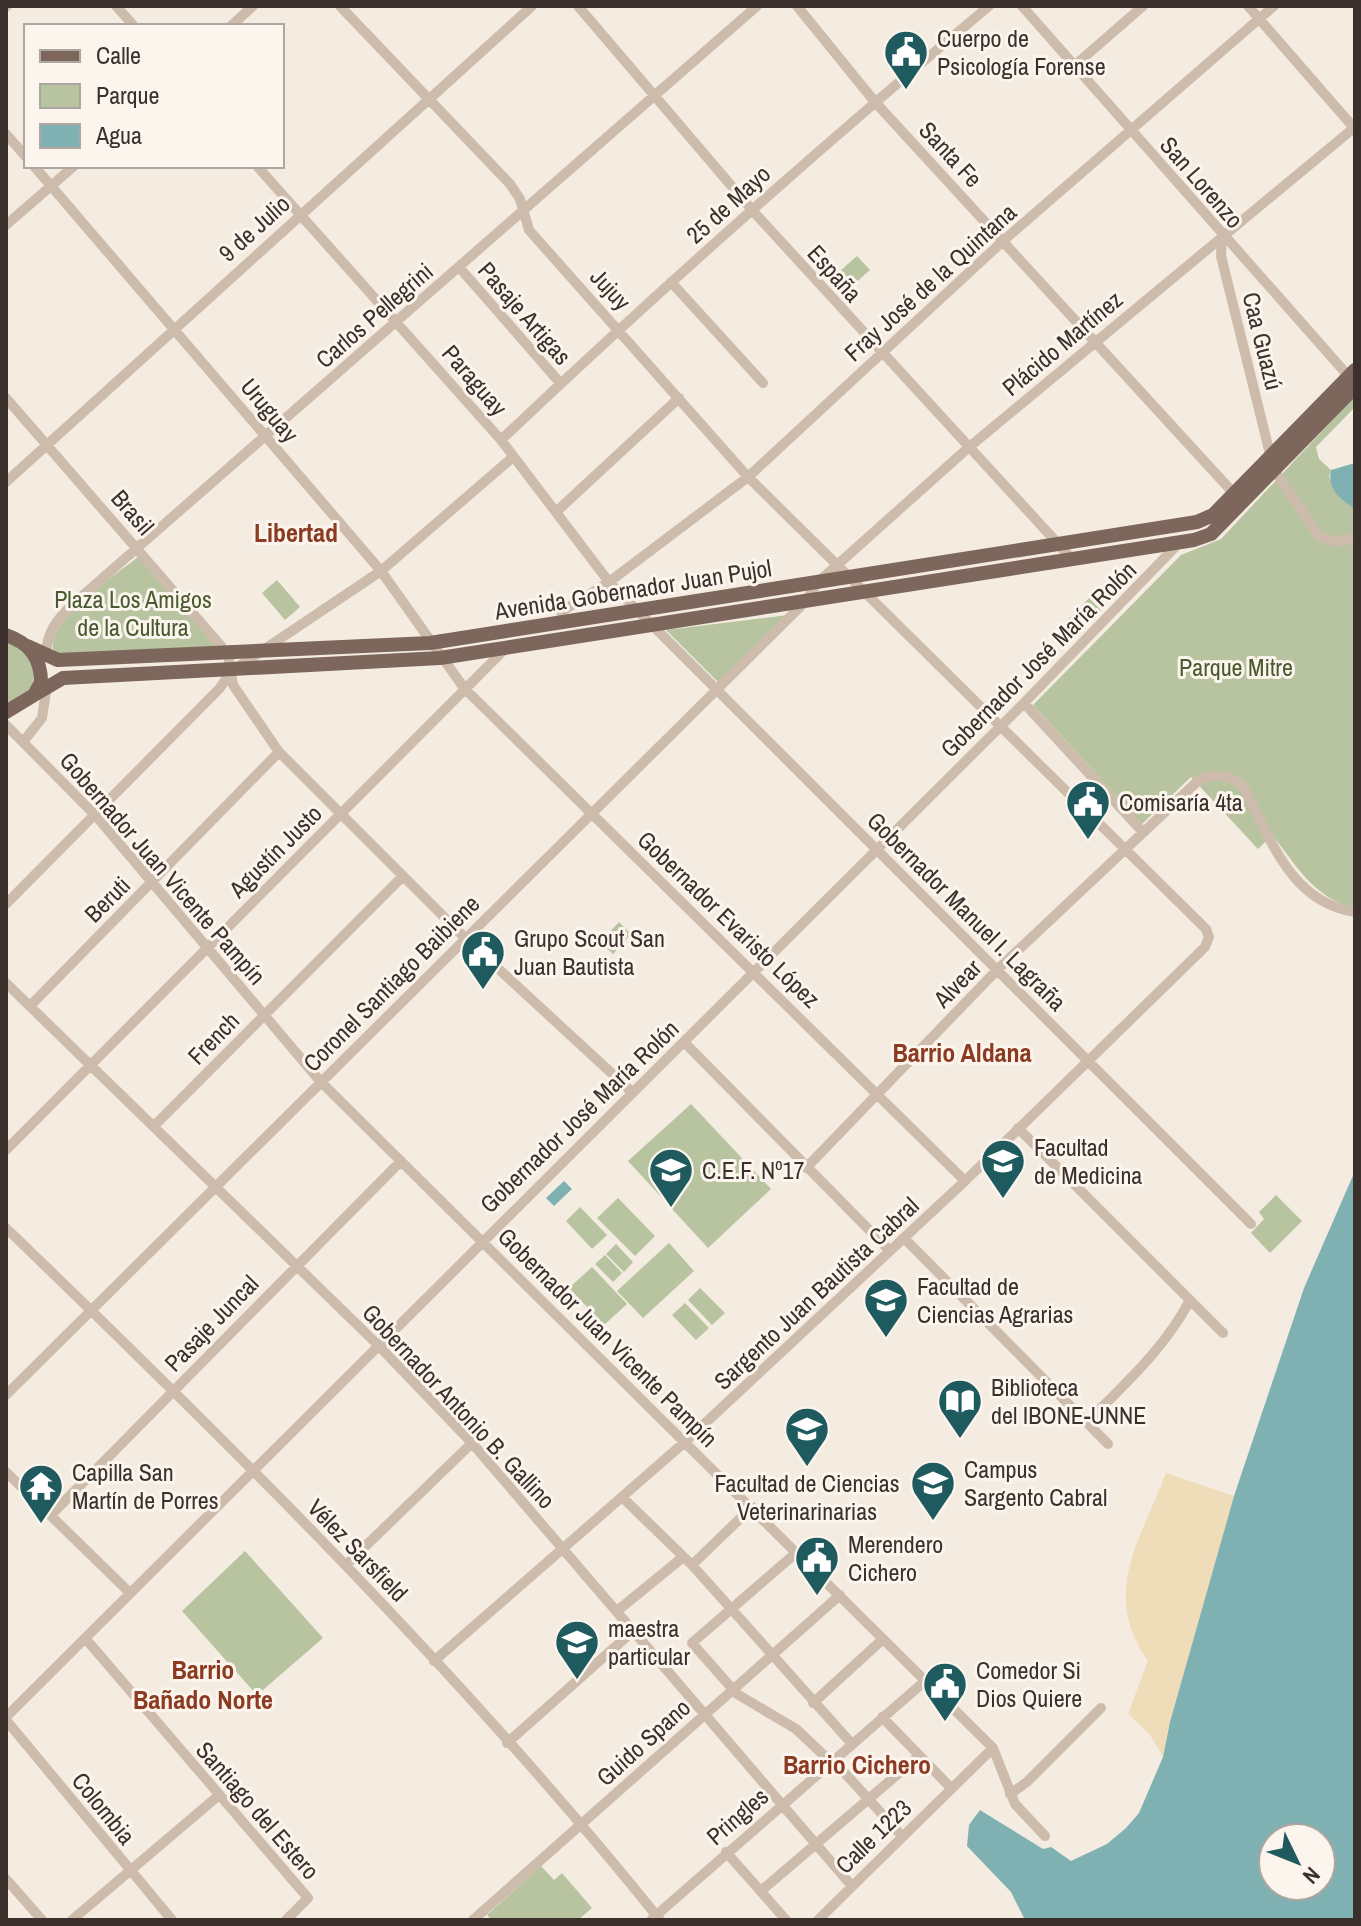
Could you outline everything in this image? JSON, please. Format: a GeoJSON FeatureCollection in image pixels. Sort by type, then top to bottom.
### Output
{"type":"FeatureCollection","features":[{"type":"Feature","properties":{"kind":"main road"},"geometry":{"type":"LineString","coordinates":[[1238,497],[1353,379]]}},
{"type":"Feature","properties":{"kind":"main road","name":"Avenida Gobernador Juan Pujol"},"geometry":{"type":"LineString","coordinates":[[44,664],[67,660],[430,643],[806,601],[1179,543],[1211,534],[1238,497]]}},
{"type":"Feature","properties":{"kind":"main road","name":"Avenida Gobernador Juan Pujol"},"geometry":{"type":"LineString","coordinates":[[6,712],[63,678],[440,658],[624,630],[648,619],[817,583],[1197,522],[1238,497]]}},
{"type":"Feature","properties":{"kind":"main road"},"geometry":{"type":"LineString","coordinates":[[6,635],[27,646],[44,664],[41,682],[34,695]]}},
{"type":"Feature","properties":{"kind":"street"},"geometry":{"type":"LineString","coordinates":[[116,6],[132,24]]}},
{"type":"Feature","properties":{"kind":"street"},"geometry":{"type":"LineString","coordinates":[[233,24],[253,6]]}},
{"type":"Feature","properties":{"kind":"street","name":"Jujuy"},"geometry":{"type":"LineString","coordinates":[[340,6],[510,184],[524,210],[529,230],[748,477],[1206,929],[1209,937]]}},
{"type":"Feature","properties":{"kind":"street","name":"9 de Julio"},"geometry":{"type":"LineString","coordinates":[[6,482],[532,6]]}},
{"type":"Feature","properties":{"kind":"street","name":"España"},"geometry":{"type":"LineString","coordinates":[[578,6],[752,210],[1072,559]]}},
{"type":"Feature","properties":{"kind":"street","name":"Carlos Pellegrini"},"geometry":{"type":"LineString","coordinates":[[44,664],[46,648],[57,619],[757,6]]}},
{"type":"Feature","properties":{"kind":"street","name":"Santa Fe"},"geometry":{"type":"LineString","coordinates":[[797,6],[875,102],[1238,497]]}},
{"type":"Feature","properties":{"kind":"street","name":"25 de Mayo"},"geometry":{"type":"LineString","coordinates":[[501,440],[619,328],[875,102],[989,6]]}},
{"type":"Feature","properties":{"kind":"street","name":"San Lorenzo"},"geometry":{"type":"LineString","coordinates":[[1022,6],[1222,236],[1353,379]]}},
{"type":"Feature","properties":{"kind":"street"},"geometry":{"type":"LineString","coordinates":[[1074,66],[1143,6]]}},
{"type":"Feature","properties":{"kind":"street"},"geometry":{"type":"LineString","coordinates":[[1248,6],[1355,128]]}},
{"type":"Feature","properties":{"kind":"street","name":"Fray José de la Quintana"},"geometry":{"type":"LineString","coordinates":[[561,612],[609,582],[748,477],[1003,241],[1274,6]]}},
{"type":"Feature","properties":{"kind":"street","name":"Plácido Martínez"},"geometry":{"type":"LineString","coordinates":[[806,601],[817,583],[968,448],[1355,128]]}},
{"type":"Feature","properties":{"kind":"street"},"geometry":{"type":"LineString","coordinates":[[6,134],[24,155]]}},
{"type":"Feature","properties":{"kind":"street","name":"Uruguay"},"geometry":{"type":"LineString","coordinates":[[36,168],[381,571],[464,688]]}},
{"type":"Feature","properties":{"kind":"street"},"geometry":{"type":"LineString","coordinates":[[6,225],[72,168]]}},
{"type":"Feature","properties":{"kind":"street","name":"Paraguay"},"geometry":{"type":"LineString","coordinates":[[259,168],[501,440],[609,582],[648,619]]}},
{"type":"Feature","properties":{"kind":"street","name":"Caa Guazú"},"geometry":{"type":"LineString","coordinates":[[1222,236],[1221,256],[1272,463]]}},
{"type":"Feature","properties":{"kind":"street","name":"Pasaje Artigas"},"geometry":{"type":"LineString","coordinates":[[459,267],[561,384]]}},
{"type":"Feature","properties":{"kind":"street"},"geometry":{"type":"LineString","coordinates":[[671,282],[763,383]]}},
{"type":"Feature","properties":{"kind":"street","name":"Brasil"},"geometry":{"type":"LineString","coordinates":[[6,398],[228,654]]}},
{"type":"Feature","properties":{"kind":"street"},"geometry":{"type":"LineString","coordinates":[[556,512],[679,398]]}},
{"type":"Feature","properties":{"kind":"street"},"geometry":{"type":"LineString","coordinates":[[6,904],[96,816],[232,671],[265,652],[381,571],[513,457]]}},
{"type":"Feature","properties":{"kind":"street"},"geometry":{"type":"LineString","coordinates":[[1272,463],[1319,536],[1337,542],[1355,538]]}},
{"type":"Feature","properties":{"kind":"street","name":"Gobernador José María Rolón"},"geometry":{"type":"LineString","coordinates":[[6,1719],[481,1240],[1024,703],[1179,543]]}},
{"type":"Feature","properties":{"kind":"street","name":"Coronel Santiago Baibiene"},"geometry":{"type":"LineString","coordinates":[[6,1395],[590,814],[718,692],[806,601]]}},
{"type":"Feature","properties":{"kind":"street","name":"Gobernador Manuel I. Lagraña"},"geometry":{"type":"LineString","coordinates":[[648,619],[1251,1224]]}},
{"type":"Feature","properties":{"kind":"street","name":"Agustín Justo"},"geometry":{"type":"LineString","coordinates":[[6,1150],[505,649]]}},
{"type":"Feature","properties":{"kind":"street"},"geometry":{"type":"LineString","coordinates":[[228,654],[233,685],[279,752],[466,939],[632,1092]]}},
{"type":"Feature","properties":{"kind":"street"},"geometry":{"type":"LineString","coordinates":[[23,742],[42,718],[47,685]]}},
{"type":"Feature","properties":{"kind":"street","name":"Gobernador Evaristo López"},"geometry":{"type":"LineString","coordinates":[[464,688],[879,1092],[965,1181]]}},
{"type":"Feature","properties":{"kind":"street"},"geometry":{"type":"LineString","coordinates":[[1024,703],[1142,831]]}},
{"type":"Feature","properties":{"kind":"street","name":"Gobernador Juan Vicente Pampín"},"geometry":{"type":"LineString","coordinates":[[6,725],[96,816],[320,1081],[993,1748],[1010,1794],[1045,1836]]}},
{"type":"Feature","properties":{"kind":"street","name":"Beruti"},"geometry":{"type":"LineString","coordinates":[[30,1006],[279,752]]}},
{"type":"Feature","properties":{"kind":"street","name":"Alvear"},"geometry":{"type":"LineString","coordinates":[[806,1168],[998,969],[1200,779],[1213,775],[1237,780],[1244,788],[1280,862],[1325,904],[1355,912]]}},
{"type":"Feature","properties":{"kind":"street","name":"French"},"geometry":{"type":"LineString","coordinates":[[154,1126],[402,877]]}},
{"type":"Feature","properties":{"kind":"street","name":"Sargento Juan Bautista Cabral"},"geometry":{"type":"LineString","coordinates":[[434,1661],[686,1441],[904,1238],[1205,947],[1209,937]]}},
{"type":"Feature","properties":{"kind":"street","name":"Gobernador Antonio B. Gallino"},"geometry":{"type":"LineString","coordinates":[[6,983],[154,1126],[213,1188],[378,1345],[472,1443],[851,1885]]}},
{"type":"Feature","properties":{"kind":"street"},"geometry":{"type":"LineString","coordinates":[[684,1042],[890,1251]]}},
{"type":"Feature","properties":{"kind":"street"},"geometry":{"type":"LineString","coordinates":[[1018,1128],[1223,1333]]}},
{"type":"Feature","properties":{"kind":"street","name":"Pasaje Juncal"},"geometry":{"type":"LineString","coordinates":[[51,1515],[294,1265],[401,1161]]}},
{"type":"Feature","properties":{"kind":"street","name":"Vélez Sarsfield"},"geometry":{"type":"LineString","coordinates":[[6,1228],[346,1565],[507,1743],[655,1918]]}},
{"type":"Feature","properties":{"kind":"street"},"geometry":{"type":"LineString","coordinates":[[904,1238],[1108,1444]]}},
{"type":"Feature","properties":{"kind":"street"},"geometry":{"type":"LineString","coordinates":[[1087,1422],[1143,1366],[1177,1324],[1190,1300]]}},
{"type":"Feature","properties":{"kind":"street"},"geometry":{"type":"LineString","coordinates":[[346,1565],[472,1443]]}},
{"type":"Feature","properties":{"kind":"street"},"geometry":{"type":"LineString","coordinates":[[6,1472],[129,1592]]}},
{"type":"Feature","properties":{"kind":"street"},"geometry":{"type":"LineString","coordinates":[[622,1497],[692,1565],[770,1656],[852,1744]]}},
{"type":"Feature","properties":{"kind":"street"},"geometry":{"type":"LineString","coordinates":[[692,1565],[752,1507]]}},
{"type":"Feature","properties":{"kind":"street"},"geometry":{"type":"LineString","coordinates":[[797,1552],[692,1643],[732,1689],[796,1729],[832,1761],[870,1798],[901,1835]]}},
{"type":"Feature","properties":{"kind":"street"},"geometry":{"type":"LineString","coordinates":[[617,1611],[682,1558]]}},
{"type":"Feature","properties":{"kind":"street","name":"Guido Spano"},"geometry":{"type":"LineString","coordinates":[[473,1920],[580,1827],[704,1712],[840,1595]]}},
{"type":"Feature","properties":{"kind":"street"},"geometry":{"type":"LineString","coordinates":[[507,1743],[633,1631]]}},
{"type":"Feature","properties":{"kind":"street","name":"Santiago del Estero"},"geometry":{"type":"LineString","coordinates":[[85,1638],[308,1898],[300,1915]]}},
{"type":"Feature","properties":{"kind":"street"},"geometry":{"type":"LineString","coordinates":[[813,1703],[883,1639]]}},
{"type":"Feature","properties":{"kind":"street","name":"Pringles"},"geometry":{"type":"LineString","coordinates":[[655,1918],[726,1852],[925,1681]]}},
{"type":"Feature","properties":{"kind":"street"},"geometry":{"type":"LineString","coordinates":[[1010,1794],[1027,1782],[1101,1708]]}},
{"type":"Feature","properties":{"kind":"street"},"geometry":{"type":"LineString","coordinates":[[882,1717],[951,1788]]}},
{"type":"Feature","properties":{"kind":"street","name":"Colombia"},"geometry":{"type":"LineString","coordinates":[[6,1719],[172,1920]]}},
{"type":"Feature","properties":{"kind":"street","name":"Calle 1223"},"geometry":{"type":"LineString","coordinates":[[818,1920],[901,1835],[993,1748]]}},
{"type":"Feature","properties":{"kind":"street"},"geometry":{"type":"LineString","coordinates":[[761,1891],[919,1756]]}},
{"type":"Feature","properties":{"kind":"street"},"geometry":{"type":"LineString","coordinates":[[72,1920],[218,1796]]}},
{"type":"Feature","properties":{"kind":"street"},"geometry":{"type":"LineString","coordinates":[[726,1852],[786,1920]]}},
{"type":"Feature","properties":{"kind":"street"},"geometry":{"type":"LineString","coordinates":[[6,1879],[42,1920]]}},
{"type":"Feature","properties":{"kind":"street"},"geometry":{"type":"LineString","coordinates":[[286,1920],[300,1915]]}},
{"type":"Feature","properties":{"kind":"green space"},"geometry":{"type":"Polygon","coordinates":[[[857,256],[870,270],[844,293],[831,279],[857,256]]]}},
{"type":"Feature","properties":{"kind":"green space","name":"Parque Mitre"},"geometry":{"type":"Polygon","coordinates":[[[1355,396],[1355,407],[1316,447],[1319,459],[1331,470],[1329,477],[1344,501],[1355,509],[1355,910],[1317,888],[1272,835],[1258,849],[1191,777],[1142,824],[1033,705],[1181,555],[1221,539],[1355,396]]]}},
{"type":"Feature","properties":{"kind":"green space","name":"Plaza Los Amigos de la Cultura"},"geometry":{"type":"Polygon","coordinates":[[[138,557],[218,649],[64,657],[54,652],[53,641],[70,614],[138,557]]]}},
{"type":"Feature","properties":{"kind":"green space"},"geometry":{"type":"Polygon","coordinates":[[[277,580],[300,607],[285,620],[262,593],[277,580]]]}},
{"type":"Feature","properties":{"kind":"green space"},"geometry":{"type":"Polygon","coordinates":[[[1089,598],[1101,610],[1078,634],[1066,622],[1089,598]]]}},
{"type":"Feature","properties":{"kind":"green space"},"geometry":{"type":"Polygon","coordinates":[[[788,615],[720,684],[666,630],[788,615]]]}},
{"type":"Feature","properties":{"kind":"green space"},"geometry":{"type":"Polygon","coordinates":[[[6,639],[33,660],[34,677],[30,689],[6,707],[6,639]]]}},
{"type":"Feature","properties":{"kind":"green space"},"geometry":{"type":"Polygon","coordinates":[[[619,922],[631,934],[613,954],[600,942],[619,922]]]}},
{"type":"Feature","properties":{"kind":"green space"},"geometry":{"type":"Polygon","coordinates":[[[691,1104],[771,1189],[708,1248],[628,1161],[691,1104]]]}},
{"type":"Feature","properties":{"kind":"green space"},"geometry":{"type":"Polygon","coordinates":[[[1276,1195],[1302,1221],[1270,1253],[1251,1233],[1264,1219],[1259,1212],[1276,1195]]]}},
{"type":"Feature","properties":{"kind":"green space"},"geometry":{"type":"Polygon","coordinates":[[[618,1198],[655,1236],[635,1256],[597,1218],[618,1198]]]}},
{"type":"Feature","properties":{"kind":"green space"},"geometry":{"type":"Polygon","coordinates":[[[580,1207],[607,1235],[592,1249],[566,1221],[580,1207]]]}},
{"type":"Feature","properties":{"kind":"green space"},"geometry":{"type":"Polygon","coordinates":[[[669,1243],[694,1271],[643,1318],[617,1291],[669,1243]]]}},
{"type":"Feature","properties":{"kind":"green space"},"geometry":{"type":"Polygon","coordinates":[[[616,1244],[633,1262],[624,1272],[606,1254],[616,1244]]]}},
{"type":"Feature","properties":{"kind":"green space"},"geometry":{"type":"Polygon","coordinates":[[[605,1255],[622,1273],[613,1282],[595,1264],[605,1255]]]}},
{"type":"Feature","properties":{"kind":"green space"},"geometry":{"type":"Polygon","coordinates":[[[592,1267],[627,1304],[604,1325],[569,1288],[592,1267]]]}},
{"type":"Feature","properties":{"kind":"green space"},"geometry":{"type":"Polygon","coordinates":[[[700,1288],[725,1313],[712,1325],[688,1300],[700,1288]]]}},
{"type":"Feature","properties":{"kind":"green space"},"geometry":{"type":"Polygon","coordinates":[[[685,1303],[709,1328],[696,1340],[672,1315],[685,1303]]]}},
{"type":"Feature","properties":{"kind":"green space"},"geometry":{"type":"Polygon","coordinates":[[[245,1551],[323,1638],[257,1695],[182,1611],[245,1551]]]}},
{"type":"Feature","properties":{"kind":"green space"},"geometry":{"type":"Polygon","coordinates":[[[541,1866],[554,1880],[562,1873],[592,1908],[578,1920],[492,1920],[487,1915],[541,1866]]]}},
{"type":"Feature","properties":{"kind":"sand"},"geometry":{"type":"Polygon","coordinates":[[[1166,1473],[1234,1496],[1170,1722],[1163,1757],[1150,1735],[1128,1714],[1148,1661],[1134,1636],[1127,1612],[1126,1589],[1137,1544],[1166,1473]]]}},
{"type":"Feature","properties":{"kind":"water"},"geometry":{"type":"Polygon","coordinates":[[[1355,463],[1355,509],[1336,493],[1330,477],[1331,470],[1355,463]]]}},
{"type":"Feature","properties":{"kind":"water"},"geometry":{"type":"Polygon","coordinates":[[[1355,1171],[1355,1920],[1025,1920],[1011,1892],[967,1846],[969,1825],[980,1810],[1043,1849],[1051,1847],[1071,1861],[1107,1844],[1139,1813],[1163,1757],[1170,1722],[1234,1496],[1304,1288],[1355,1171]]]}},
{"type":"Feature","properties":{"kind":"water"},"geometry":{"type":"Polygon","coordinates":[[[564,1181],[572,1189],[554,1206],[546,1198],[564,1181]]]}},
{"type":"Feature","properties":{"kind":"place","name":"Cuerpo de Psicología Forense"},"geometry":{"type":"Point","coordinates":[906,91]}},
{"type":"Feature","properties":{"kind":"place","name":"Comisaría 4ta"},"geometry":{"type":"Point","coordinates":[1088,841]}},
{"type":"Feature","properties":{"kind":"place","name":"Grupo Scout San Juan Bautista"},"geometry":{"type":"Point","coordinates":[483,991]}},
{"type":"Feature","properties":{"kind":"place","name":"Facultad de Medicina"},"geometry":{"type":"Point","coordinates":[1003,1200]}},
{"type":"Feature","properties":{"kind":"place","name":"C.E.F. Nº17"},"geometry":{"type":"Point","coordinates":[671,1209]}},
{"type":"Feature","properties":{"kind":"place","name":"Facultad de Ciencias Agrarias"},"geometry":{"type":"Point","coordinates":[886,1339]}},
{"type":"Feature","properties":{"kind":"place","name":"Biblioteca del IBONE-UNNE"},"geometry":{"type":"Point","coordinates":[960,1440]}},
{"type":"Feature","properties":{"kind":"place","name":"Facultad de Ciencias Veterinarinarias"},"geometry":{"type":"Point","coordinates":[807,1468]}},
{"type":"Feature","properties":{"kind":"place","name":"Campus Sargento Cabral"},"geometry":{"type":"Point","coordinates":[933,1522]}},
{"type":"Feature","properties":{"kind":"place","name":"Capilla San Martín de Porres"},"geometry":{"type":"Point","coordinates":[41,1525]}},
{"type":"Feature","properties":{"kind":"place","name":"Merendero Cichero"},"geometry":{"type":"Point","coordinates":[817,1597]}},
{"type":"Feature","properties":{"kind":"place","name":"maestra particular"},"geometry":{"type":"Point","coordinates":[577,1681]}},
{"type":"Feature","properties":{"kind":"place","name":"Comedor Si Dios Quiere"},"geometry":{"type":"Point","coordinates":[945,1723]}},
{"type":"Feature","properties":{"kind":"district","name":"Libertad"},"geometry":{"type":"Point","coordinates":[296,532]}},
{"type":"Feature","properties":{"kind":"district","name":"Barrio Aldana"},"geometry":{"type":"Point","coordinates":[962,1052]}},
{"type":"Feature","properties":{"kind":"district","name":"Barrio Bañado Norte"},"geometry":{"type":"Point","coordinates":[203,1684]}},
{"type":"Feature","properties":{"kind":"district","name":"Barrio Cichero"},"geometry":{"type":"Point","coordinates":[857,1764]}}]}
